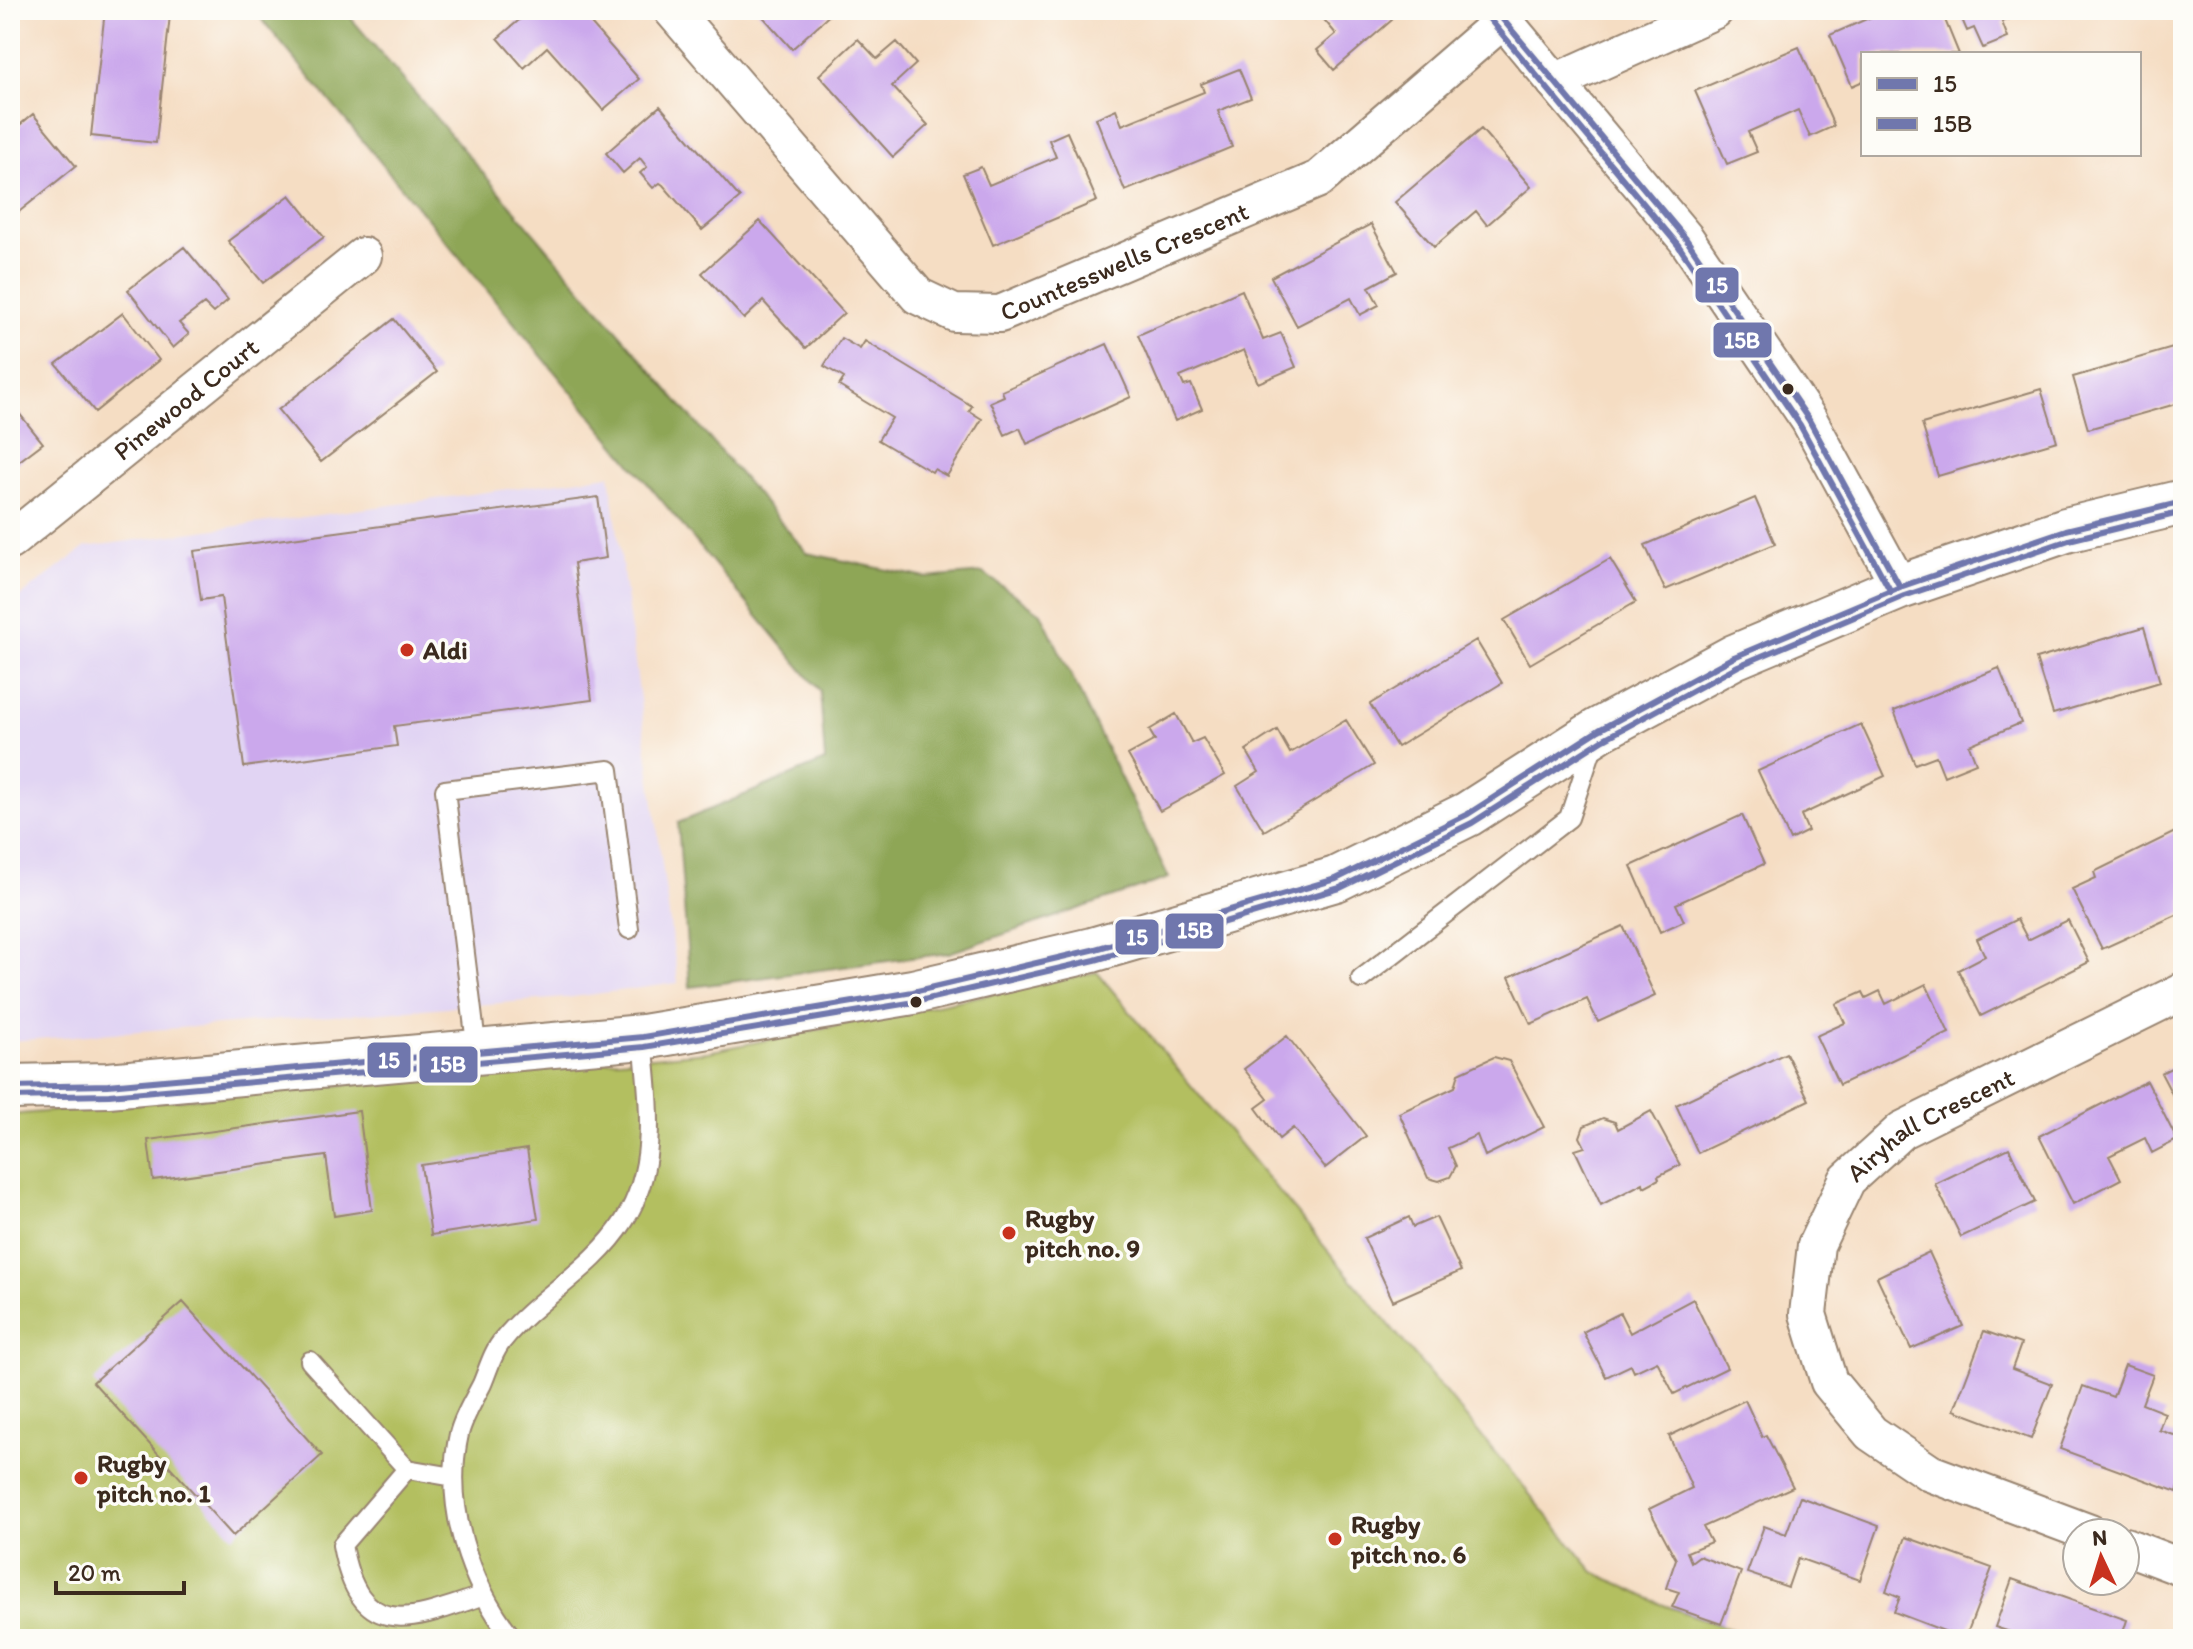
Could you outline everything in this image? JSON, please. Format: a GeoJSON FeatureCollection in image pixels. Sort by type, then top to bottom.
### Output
{"type":"FeatureCollection","features":[{"type":"Feature","properties":{"kind":"street","name":"Countesswells Crescent"},"geometry":{"type":"LineString","coordinates":[[672,10],[918,296],[954,313],[1000,314],[1319,179],[1499,15]]}},
{"type":"Feature","properties":{"kind":"street"},"geometry":{"type":"LineString","coordinates":[[1555,82],[1715,10]]}},
{"type":"Feature","properties":{"kind":"street"},"geometry":{"type":"LineString","coordinates":[[1499,15],[1695,252],[1809,420],[1900,587]]}},
{"type":"Feature","properties":{"kind":"street","name":"Pinewood Court"},"geometry":{"type":"LineString","coordinates":[[10,541],[363,256]]}},
{"type":"Feature","properties":{"kind":"street"},"geometry":{"type":"LineString","coordinates":[[10,1087],[108,1085],[643,1037],[928,988],[1092,950],[1336,879],[1468,814],[1599,730],[1734,657],[1900,587],[2066,530],[2183,502]]}},
{"type":"Feature","properties":{"kind":"street","name":"Airyhall Crescent"},"geometry":{"type":"LineString","coordinates":[[2061,1522],[1930,1473],[1871,1433],[1829,1382],[1808,1314],[1816,1245],[1847,1180],[1902,1130],[2183,991]]}},
{"type":"Feature","properties":{"kind":"street"},"geometry":{"type":"LineString","coordinates":[[2141,1552],[2183,1568]]}},
{"type":"Feature","properties":{"kind":"lane"},"geometry":{"type":"LineString","coordinates":[[1361,979],[1569,818],[1599,730]]}},
{"type":"Feature","properties":{"kind":"lane"},"geometry":{"type":"LineString","coordinates":[[477,1052],[445,790],[609,770],[629,929]]}},
{"type":"Feature","properties":{"kind":"lane"},"geometry":{"type":"LineString","coordinates":[[513,1639],[484,1595],[460,1533],[454,1477],[459,1432],[501,1342],[591,1263],[625,1220],[646,1169],[650,1123],[643,1037]]}},
{"type":"Feature","properties":{"kind":"lane"},"geometry":{"type":"LineString","coordinates":[[310,1361],[407,1469],[454,1477]]}},
{"type":"Feature","properties":{"kind":"lane"},"geometry":{"type":"LineString","coordinates":[[407,1469],[342,1545],[348,1576],[364,1603],[391,1618],[416,1618],[484,1595]]}},
{"type":"Feature","properties":{"kind":"shaded area"},"geometry":{"type":"Polygon","coordinates":[[[610,475],[678,983],[565,998],[10,1041],[10,604],[86,547],[610,475]]]}},
{"type":"Feature","properties":{"kind":"green space"},"geometry":{"type":"Polygon","coordinates":[[[254,10],[344,10],[807,553],[926,578],[983,573],[1041,613],[1169,878],[949,953],[690,987],[678,823],[825,761],[820,691],[254,10]]]}},
{"type":"Feature","properties":{"kind":"green space"},"geometry":{"type":"Polygon","coordinates":[[[1097,972],[1594,1572],[1661,1604],[1757,1639],[10,1639],[10,1115],[708,1052],[1097,972]]]}},
{"type":"Feature","properties":{"kind":"building"},"geometry":{"type":"Polygon","coordinates":[[[105,10],[170,15],[156,143],[91,136],[105,10]]]}},
{"type":"Feature","properties":{"kind":"building"},"geometry":{"type":"Polygon","coordinates":[[[531,10],[579,10],[639,79],[603,110],[547,47],[524,68],[498,38],[531,10]]]}},
{"type":"Feature","properties":{"kind":"building"},"geometry":{"type":"Polygon","coordinates":[[[757,10],[835,10],[792,49],[757,10]]]}},
{"type":"Feature","properties":{"kind":"building"},"geometry":{"type":"Polygon","coordinates":[[[1316,10],[1383,10],[1392,20],[1334,70],[1317,50],[1336,34],[1316,10]]]}},
{"type":"Feature","properties":{"kind":"building"},"geometry":{"type":"Polygon","coordinates":[[[1887,10],[1941,10],[1958,52],[1861,52],[1861,82],[1852,86],[1830,35],[1887,10]]]}},
{"type":"Feature","properties":{"kind":"building"},"geometry":{"type":"Polygon","coordinates":[[[1958,10],[2031,10],[2002,22],[2008,38],[1983,48],[1974,28],[1967,31],[1958,10]]]}},
{"type":"Feature","properties":{"kind":"building"},"geometry":{"type":"Polygon","coordinates":[[[858,39],[877,59],[897,42],[916,64],[892,86],[928,125],[893,157],[819,75],[858,39]]]}},
{"type":"Feature","properties":{"kind":"building"},"geometry":{"type":"Polygon","coordinates":[[[1799,47],[1834,126],[1810,137],[1798,110],[1748,132],[1757,152],[1727,164],[1695,91],[1799,47]]]}},
{"type":"Feature","properties":{"kind":"building"},"geometry":{"type":"Polygon","coordinates":[[[1239,69],[1251,98],[1218,111],[1232,147],[1125,191],[1096,118],[1116,109],[1122,125],[1204,92],[1201,84],[1239,69]]]}},
{"type":"Feature","properties":{"kind":"building"},"geometry":{"type":"Polygon","coordinates":[[[660,106],[740,198],[702,230],[663,185],[660,183],[653,188],[640,173],[647,167],[640,158],[623,173],[606,153],[660,106]]]}},
{"type":"Feature","properties":{"kind":"building"},"geometry":{"type":"Polygon","coordinates":[[[33,114],[76,166],[10,219],[10,133],[33,114]]]}},
{"type":"Feature","properties":{"kind":"building"},"geometry":{"type":"Polygon","coordinates":[[[1481,129],[1531,187],[1487,225],[1476,211],[1434,247],[1395,202],[1481,129]]]}},
{"type":"Feature","properties":{"kind":"building"},"geometry":{"type":"Polygon","coordinates":[[[1067,132],[1097,201],[993,245],[963,174],[981,167],[989,185],[1056,157],[1049,140],[1067,132]]]}},
{"type":"Feature","properties":{"kind":"building"},"geometry":{"type":"Polygon","coordinates":[[[290,195],[324,237],[263,283],[228,241],[290,195]]]}},
{"type":"Feature","properties":{"kind":"building"},"geometry":{"type":"Polygon","coordinates":[[[760,221],[844,313],[806,348],[763,301],[744,319],[702,273],[760,221]]]}},
{"type":"Feature","properties":{"kind":"building"},"geometry":{"type":"Polygon","coordinates":[[[1371,224],[1397,272],[1369,287],[1379,305],[1360,315],[1351,298],[1297,326],[1271,277],[1371,224]]]}},
{"type":"Feature","properties":{"kind":"building"},"geometry":{"type":"Polygon","coordinates":[[[184,247],[228,300],[213,313],[204,304],[179,323],[189,334],[173,348],[128,290],[184,247]]]}},
{"type":"Feature","properties":{"kind":"building"},"geometry":{"type":"Polygon","coordinates":[[[1242,290],[1263,340],[1281,333],[1296,367],[1258,383],[1244,350],[1180,377],[1184,386],[1191,384],[1202,409],[1175,421],[1138,335],[1242,290]]]}},
{"type":"Feature","properties":{"kind":"building"},"geometry":{"type":"Polygon","coordinates":[[[123,313],[159,360],[95,412],[56,364],[123,313]]]}},
{"type":"Feature","properties":{"kind":"building"},"geometry":{"type":"Polygon","coordinates":[[[394,319],[437,372],[321,462],[278,410],[394,319]]]}},
{"type":"Feature","properties":{"kind":"building"},"geometry":{"type":"Polygon","coordinates":[[[841,338],[860,349],[865,341],[972,406],[969,411],[982,419],[947,476],[934,469],[932,472],[878,440],[892,418],[839,386],[844,378],[824,366],[841,338]]]}},
{"type":"Feature","properties":{"kind":"building"},"geometry":{"type":"Polygon","coordinates":[[[1107,344],[1131,397],[1027,444],[1020,428],[1005,435],[990,402],[1004,396],[1002,391],[1107,344]]]}},
{"type":"Feature","properties":{"kind":"building"},"geometry":{"type":"Polygon","coordinates":[[[2183,345],[2183,402],[2088,429],[2073,377],[2183,345]]]}},
{"type":"Feature","properties":{"kind":"building"},"geometry":{"type":"Polygon","coordinates":[[[2041,389],[2057,441],[1938,476],[1922,424],[2041,389]]]}},
{"type":"Feature","properties":{"kind":"building"},"geometry":{"type":"Polygon","coordinates":[[[10,402],[43,443],[10,468],[10,402]]]}},
{"type":"Feature","properties":{"kind":"building","name":"Aldi"},"geometry":{"type":"Polygon","coordinates":[[[598,497],[606,558],[574,563],[592,700],[394,726],[397,746],[244,767],[221,597],[201,600],[194,551],[598,497]]]}},
{"type":"Feature","properties":{"kind":"building"},"geometry":{"type":"Polygon","coordinates":[[[1755,498],[1775,544],[1665,590],[1645,545],[1755,498]]]}},
{"type":"Feature","properties":{"kind":"building"},"geometry":{"type":"Polygon","coordinates":[[[1610,559],[1636,602],[1530,664],[1504,620],[1610,559]]]}},
{"type":"Feature","properties":{"kind":"building"},"geometry":{"type":"Polygon","coordinates":[[[2144,627],[2160,682],[2053,714],[2036,659],[2144,627]]]}},
{"type":"Feature","properties":{"kind":"building"},"geometry":{"type":"Polygon","coordinates":[[[1476,640],[1502,683],[1397,747],[1370,704],[1476,640]]]}},
{"type":"Feature","properties":{"kind":"building"},"geometry":{"type":"Polygon","coordinates":[[[1999,668],[2021,723],[1969,745],[1976,763],[1944,776],[1936,756],[1915,764],[1894,711],[1999,668]]]}},
{"type":"Feature","properties":{"kind":"building"},"geometry":{"type":"Polygon","coordinates":[[[1176,714],[1192,743],[1203,738],[1225,775],[1160,811],[1128,755],[1155,740],[1149,730],[1176,714]]]}},
{"type":"Feature","properties":{"kind":"building"},"geometry":{"type":"Polygon","coordinates":[[[1346,720],[1374,765],[1264,831],[1237,786],[1259,772],[1246,750],[1277,730],[1290,753],[1346,720]]]}},
{"type":"Feature","properties":{"kind":"building"},"geometry":{"type":"Polygon","coordinates":[[[1861,724],[1885,776],[1801,815],[1808,831],[1790,840],[1758,771],[1861,724]]]}},
{"type":"Feature","properties":{"kind":"building"},"geometry":{"type":"Polygon","coordinates":[[[1742,815],[1764,864],[1676,904],[1684,921],[1660,932],[1631,866],[1742,815]]]}},
{"type":"Feature","properties":{"kind":"building"},"geometry":{"type":"Polygon","coordinates":[[[2179,830],[2183,837],[2183,912],[2102,949],[2072,889],[2096,878],[2094,872],[2179,830]]]}},
{"type":"Feature","properties":{"kind":"building"},"geometry":{"type":"Polygon","coordinates":[[[2017,919],[2028,940],[2068,920],[2089,962],[1981,1016],[1958,970],[1985,956],[1977,939],[2017,919]]]}},
{"type":"Feature","properties":{"kind":"building"},"geometry":{"type":"Polygon","coordinates":[[[1623,926],[1655,996],[1598,1022],[1587,999],[1531,1024],[1509,977],[1623,926]]]}},
{"type":"Feature","properties":{"kind":"building"},"geometry":{"type":"Polygon","coordinates":[[[1926,984],[1949,1033],[1839,1085],[1816,1036],[1845,1023],[1836,1004],[1863,992],[1866,998],[1880,991],[1886,1004],[1926,984]]]}},
{"type":"Feature","properties":{"kind":"building"},"geometry":{"type":"Polygon","coordinates":[[[1287,1036],[1366,1136],[1325,1168],[1293,1128],[1279,1139],[1256,1108],[1268,1099],[1244,1069],[1287,1036]]]}},
{"type":"Feature","properties":{"kind":"building"},"geometry":{"type":"Polygon","coordinates":[[[1786,1053],[1809,1100],[1698,1153],[1676,1105],[1786,1053]]]}},
{"type":"Feature","properties":{"kind":"building"},"geometry":{"type":"Polygon","coordinates":[[[1494,1057],[1509,1061],[1544,1127],[1485,1156],[1477,1135],[1448,1148],[1456,1166],[1450,1177],[1439,1181],[1428,1178],[1399,1113],[1455,1087],[1459,1073],[1494,1057]]]}},
{"type":"Feature","properties":{"kind":"building"},"geometry":{"type":"Polygon","coordinates":[[[2183,1062],[2183,1115],[2161,1073],[2183,1062]]]}},
{"type":"Feature","properties":{"kind":"building"},"geometry":{"type":"Polygon","coordinates":[[[2147,1081],[2177,1140],[2152,1153],[2145,1138],[2109,1156],[2121,1179],[2073,1204],[2039,1136],[2147,1081]]]}},
{"type":"Feature","properties":{"kind":"building"},"geometry":{"type":"Polygon","coordinates":[[[359,1111],[372,1210],[334,1216],[326,1156],[153,1180],[148,1140],[359,1111]]]}},
{"type":"Feature","properties":{"kind":"building"},"geometry":{"type":"Polygon","coordinates":[[[1651,1111],[1680,1165],[1644,1187],[1643,1183],[1601,1205],[1575,1150],[1585,1147],[1580,1137],[1584,1126],[1603,1118],[1615,1122],[1618,1129],[1651,1111]]]}},
{"type":"Feature","properties":{"kind":"building"},"geometry":{"type":"Polygon","coordinates":[[[2009,1148],[2035,1202],[1961,1237],[1935,1184],[2009,1148]]]}},
{"type":"Feature","properties":{"kind":"building"},"geometry":{"type":"Polygon","coordinates":[[[527,1149],[538,1219],[431,1235],[421,1165],[527,1149]]]}},
{"type":"Feature","properties":{"kind":"building"},"geometry":{"type":"Polygon","coordinates":[[[1409,1217],[1413,1227],[1436,1217],[1461,1271],[1393,1301],[1364,1238],[1409,1217]]]}},
{"type":"Feature","properties":{"kind":"building"},"geometry":{"type":"Polygon","coordinates":[[[1929,1252],[1963,1326],[1911,1349],[1877,1277],[1929,1252]]]}},
{"type":"Feature","properties":{"kind":"building"},"geometry":{"type":"Polygon","coordinates":[[[1693,1299],[1727,1368],[1674,1394],[1657,1361],[1634,1372],[1631,1365],[1606,1377],[1583,1332],[1620,1313],[1630,1333],[1693,1299]]]}},
{"type":"Feature","properties":{"kind":"building"},"geometry":{"type":"Polygon","coordinates":[[[183,1302],[322,1455],[233,1536],[93,1382],[183,1302]]]}},
{"type":"Feature","properties":{"kind":"building"},"geometry":{"type":"Polygon","coordinates":[[[1984,1331],[2021,1344],[2012,1369],[2052,1384],[2031,1439],[1954,1410],[1984,1331]]]}},
{"type":"Feature","properties":{"kind":"building"},"geometry":{"type":"Polygon","coordinates":[[[2125,1365],[2153,1375],[2142,1404],[2165,1413],[2159,1430],[2183,1438],[2183,1477],[2177,1492],[2060,1449],[2083,1386],[2113,1397],[2125,1365]]]}},
{"type":"Feature","properties":{"kind":"building"},"geometry":{"type":"Polygon","coordinates":[[[1745,1400],[1762,1437],[1766,1435],[1793,1487],[1703,1527],[1711,1542],[1687,1552],[1691,1562],[1699,1556],[1741,1572],[1721,1624],[1672,1607],[1679,1592],[1666,1588],[1676,1559],[1649,1509],[1692,1488],[1669,1436],[1745,1400]]]}},
{"type":"Feature","properties":{"kind":"building"},"geometry":{"type":"Polygon","coordinates":[[[1800,1497],[1879,1526],[1860,1580],[1798,1558],[1788,1587],[1747,1573],[1764,1526],[1786,1534],[1800,1497]]]}},
{"type":"Feature","properties":{"kind":"building"},"geometry":{"type":"Polygon","coordinates":[[[1906,1537],[1992,1568],[1965,1639],[1894,1612],[1900,1597],[1886,1591],[1906,1537]]]}},
{"type":"Feature","properties":{"kind":"building"},"geometry":{"type":"Polygon","coordinates":[[[2012,1579],[2127,1620],[2121,1639],[2031,1639],[1995,1627],[2012,1579]]]}},
{"type":"Feature","properties":{"kind":"transit line","name":"15"},"geometry":{"type":"LineString","coordinates":[[1495,10],[1686,239],[1809,420],[1900,587]]}},
{"type":"Feature","properties":{"kind":"transit line","name":"15B"},"geometry":{"type":"LineString","coordinates":[[1487,16],[1678,245],[1800,425],[1891,592]]}},
{"type":"Feature","properties":{"kind":"transit line","name":"15"},"geometry":{"type":"LineString","coordinates":[[10,1087],[108,1085],[643,1037],[913,992],[1092,950],[1336,879],[1468,814],[1599,730],[1734,657],[1900,587],[2066,530],[2183,502]]}},
{"type":"Feature","properties":{"kind":"transit line","name":"15B"},"geometry":{"type":"LineString","coordinates":[[10,1097],[109,1095],[644,1047],[915,1002],[1095,960],[1340,888],[1472,823],[1604,739],[1738,666],[1904,596],[2069,540],[2183,512]]}},
{"type":"Feature","properties":{"kind":"place","name":"Aldi"},"geometry":{"type":"Point","coordinates":[407,650]}},
{"type":"Feature","properties":{"kind":"place","name":"Rugby pitch no. 9"},"geometry":{"type":"Point","coordinates":[1009,1233]}},
{"type":"Feature","properties":{"kind":"place","name":"Rugby pitch no. 1"},"geometry":{"type":"Point","coordinates":[81,1478]}},
{"type":"Feature","properties":{"kind":"place","name":"Rugby pitch no. 6"},"geometry":{"type":"Point","coordinates":[1335,1539]}}]}
